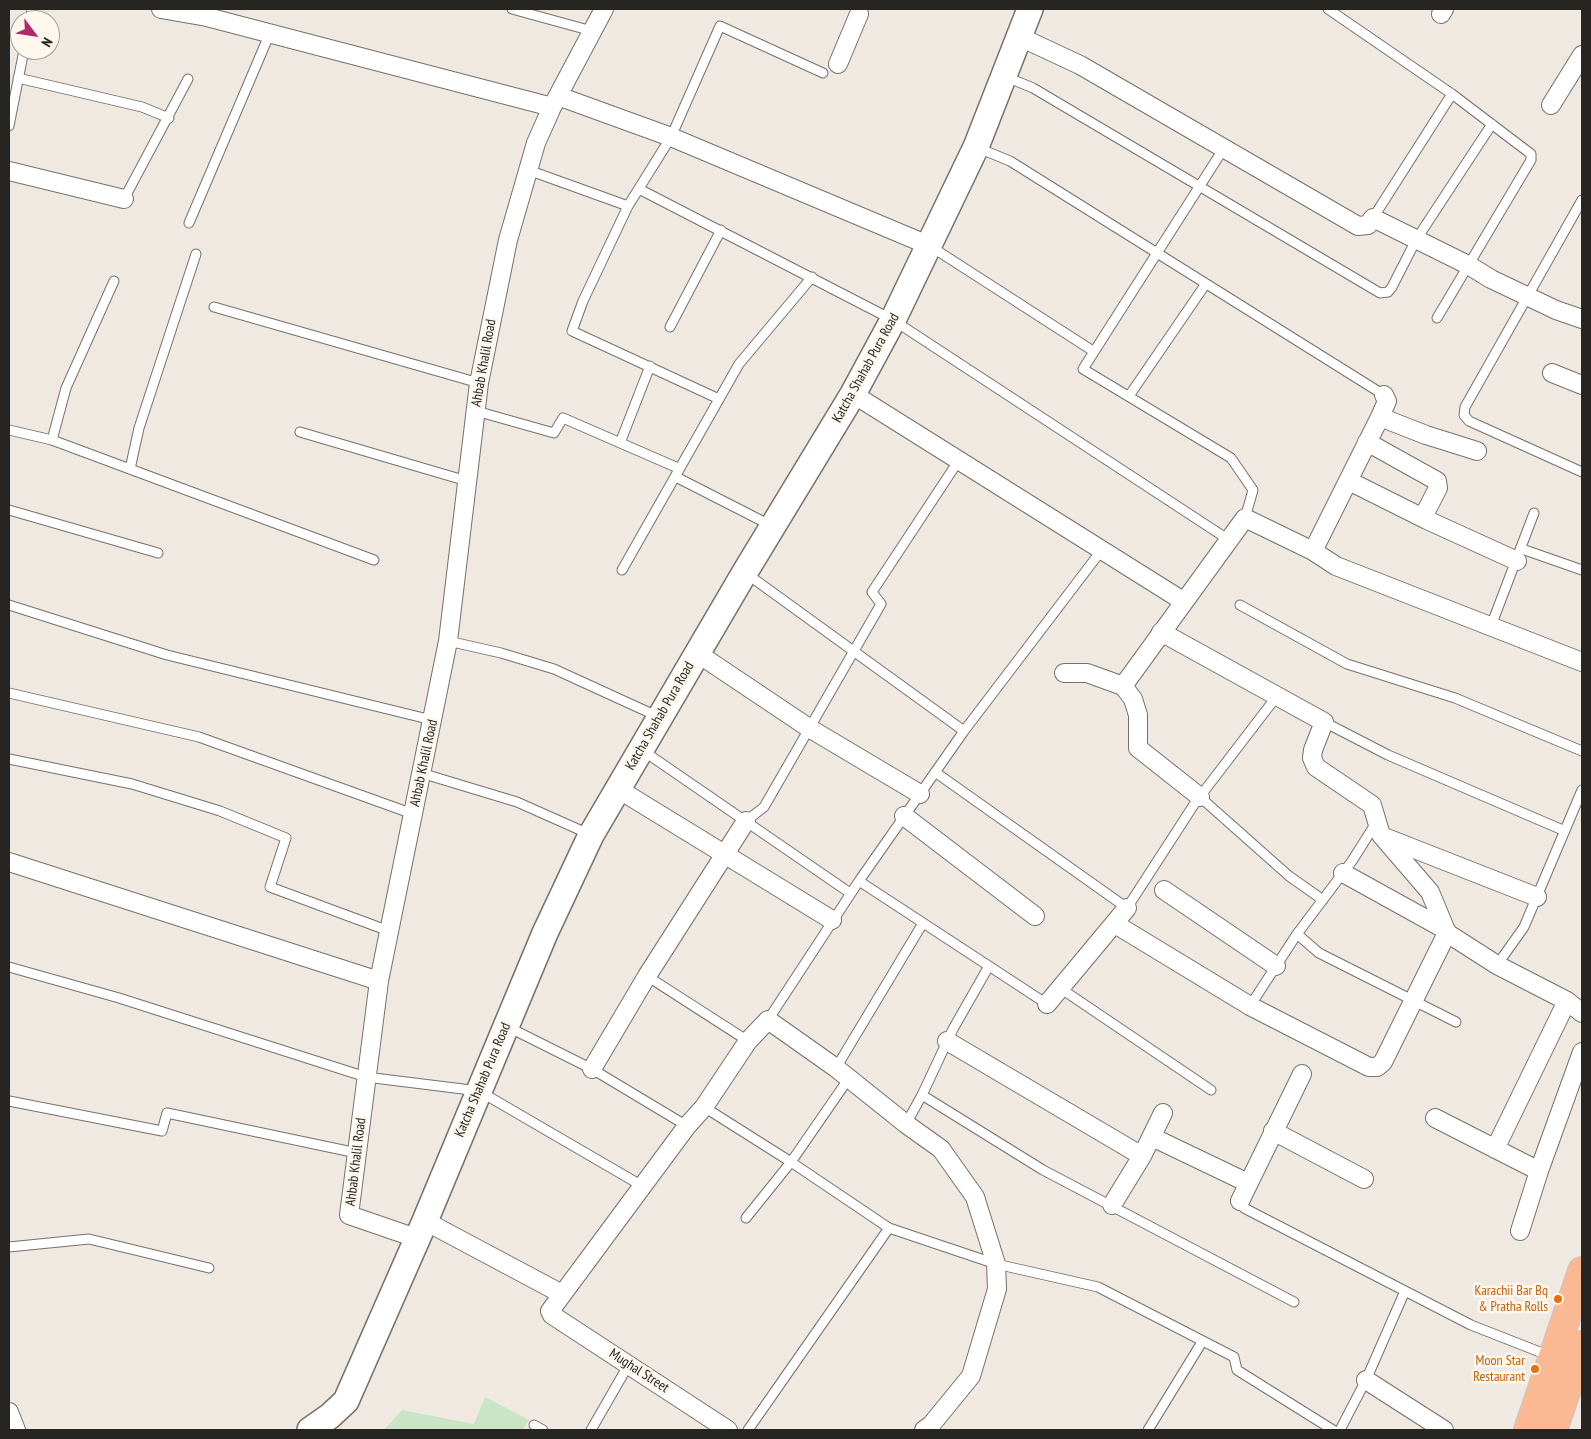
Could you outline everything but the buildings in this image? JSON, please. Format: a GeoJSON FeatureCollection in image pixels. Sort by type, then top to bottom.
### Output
{"type":"FeatureCollection","features":[{"type":"Feature","properties":{"kind":"main road"},"geometry":{"type":"LineString","coordinates":[[1528,1430],[1582,1271]]}},
{"type":"Feature","properties":{"kind":"main road"},"geometry":{"type":"LineString","coordinates":[[1552,1430],[1582,1345]]}},
{"type":"Feature","properties":{"kind":"street"},"geometry":{"type":"LineString","coordinates":[[160,9],[208,13],[270,33],[555,101],[670,137],[928,245]]}},
{"type":"Feature","properties":{"kind":"street","name":"Ahbab Khalil Road"},"geometry":{"type":"LineString","coordinates":[[420,1230],[349,1215],[379,981],[448,641],[479,383],[508,240],[536,143],[555,101],[604,9]]}},
{"type":"Feature","properties":{"kind":"street"},"geometry":{"type":"LineString","coordinates":[[838,64],[856,11]]}},
{"type":"Feature","properties":{"kind":"street"},"geometry":{"type":"LineString","coordinates":[[1023,17],[1080,65],[1358,226],[1368,226],[1373,218],[1470,266],[1491,279],[1582,319]]}},
{"type":"Feature","properties":{"kind":"street","name":"Katcha Shahab Pura Road"},"geometry":{"type":"LineString","coordinates":[[310,1430],[330,1416],[346,1401],[545,934],[591,836],[640,749],[853,394],[893,320],[976,146],[1004,76],[1023,17]]}},
{"type":"Feature","properties":{"kind":"street"},"geometry":{"type":"LineString","coordinates":[[1551,105],[1582,55]]}},
{"type":"Feature","properties":{"kind":"street"},"geometry":{"type":"LineString","coordinates":[[9,171],[124,199]]}},
{"type":"Feature","properties":{"kind":"street"},"geometry":{"type":"LineString","coordinates":[[1552,374],[1582,385]]}},
{"type":"Feature","properties":{"kind":"street"},"geometry":{"type":"LineString","coordinates":[[853,394],[1183,601]]}},
{"type":"Feature","properties":{"kind":"street"},"geometry":{"type":"LineString","coordinates":[[1313,551],[1380,417],[1387,401],[1384,395]]}},
{"type":"Feature","properties":{"kind":"street"},"geometry":{"type":"LineString","coordinates":[[1380,417],[1477,452]]}},
{"type":"Feature","properties":{"kind":"street"},"geometry":{"type":"LineString","coordinates":[[1368,442],[1437,481],[1438,488],[1423,517]]}},
{"type":"Feature","properties":{"kind":"street"},"geometry":{"type":"LineString","coordinates":[[1349,481],[1423,517],[1519,555]]}},
{"type":"Feature","properties":{"kind":"street"},"geometry":{"type":"LineString","coordinates":[[1123,686],[1245,518],[1313,551],[1336,566],[1582,662]]}},
{"type":"Feature","properties":{"kind":"street"},"geometry":{"type":"LineString","coordinates":[[1115,924],[1250,1006],[1369,1067],[1377,1067],[1383,1062],[1447,931],[1430,892],[1378,829],[1372,805],[1316,767],[1312,758],[1324,722],[1161,632]]}},
{"type":"Feature","properties":{"kind":"street"},"geometry":{"type":"LineString","coordinates":[[697,653],[809,728],[920,794]]}},
{"type":"Feature","properties":{"kind":"street"},"geometry":{"type":"LineString","coordinates":[[1064,672],[1087,673],[1123,686],[1133,699],[1138,715],[1138,748],[1200,797]]}},
{"type":"Feature","properties":{"kind":"street"},"geometry":{"type":"LineString","coordinates":[[618,789],[832,920]]}},
{"type":"Feature","properties":{"kind":"street"},"geometry":{"type":"LineString","coordinates":[[904,816],[1035,916]]}},
{"type":"Feature","properties":{"kind":"street"},"geometry":{"type":"LineString","coordinates":[[592,1069],[647,976],[746,821]]}},
{"type":"Feature","properties":{"kind":"street"},"geometry":{"type":"LineString","coordinates":[[1378,829],[1537,897]]}},
{"type":"Feature","properties":{"kind":"street"},"geometry":{"type":"LineString","coordinates":[[9,862],[379,981]]}},
{"type":"Feature","properties":{"kind":"street"},"geometry":{"type":"LineString","coordinates":[[1343,873],[1447,931],[1497,965],[1567,1001],[1582,1013]]}},
{"type":"Feature","properties":{"kind":"street"},"geometry":{"type":"LineString","coordinates":[[1164,890],[1276,966]]}},
{"type":"Feature","properties":{"kind":"street"},"geometry":{"type":"LineString","coordinates":[[1047,1004],[1127,908]]}},
{"type":"Feature","properties":{"kind":"street"},"geometry":{"type":"LineString","coordinates":[[1495,1149],[1567,1001]]}},
{"type":"Feature","properties":{"kind":"street"},"geometry":{"type":"LineString","coordinates":[[420,1230],[562,1294],[644,1187],[687,1126],[704,1107],[748,1041],[768,1020],[842,1073],[941,1149],[975,1197],[996,1264],[997,1289],[971,1376],[931,1425],[924,1430]]}},
{"type":"Feature","properties":{"kind":"street"},"geometry":{"type":"LineString","coordinates":[[947,1041],[1142,1156]]}},
{"type":"Feature","properties":{"kind":"street"},"geometry":{"type":"LineString","coordinates":[[1520,1231],[1539,1171],[1582,1052]]}},
{"type":"Feature","properties":{"kind":"street"},"geometry":{"type":"LineString","coordinates":[[1240,1200],[1302,1074]]}},
{"type":"Feature","properties":{"kind":"street"},"geometry":{"type":"LineString","coordinates":[[1112,1205],[1142,1156],[1164,1113]]}},
{"type":"Feature","properties":{"kind":"street"},"geometry":{"type":"LineString","coordinates":[[1435,1118],[1539,1171]]}},
{"type":"Feature","properties":{"kind":"street"},"geometry":{"type":"LineString","coordinates":[[1273,1131],[1364,1180]]}},
{"type":"Feature","properties":{"kind":"street"},"geometry":{"type":"LineString","coordinates":[[1152,1136],[1248,1182]]}},
{"type":"Feature","properties":{"kind":"street","name":"Mughal Street"},"geometry":{"type":"LineString","coordinates":[[562,1294],[550,1312],[552,1316],[629,1364],[728,1430]]}},
{"type":"Feature","properties":{"kind":"street"},"geometry":{"type":"LineString","coordinates":[[1366,1380],[1444,1430]]}},
{"type":"Feature","properties":{"kind":"street"},"geometry":{"type":"LineString","coordinates":[[9,1412],[16,1430]]}},
{"type":"Feature","properties":{"kind":"lane"},"geometry":{"type":"LineString","coordinates":[[512,9],[592,31]]}},
{"type":"Feature","properties":{"kind":"lane"},"geometry":{"type":"LineString","coordinates":[[1328,9],[1452,94],[1528,149],[1531,154],[1531,160],[1470,266],[1437,318]]}},
{"type":"Feature","properties":{"kind":"lane"},"geometry":{"type":"LineString","coordinates":[[718,399],[572,331],[583,301],[628,206],[670,137],[720,26],[823,73]]}},
{"type":"Feature","properties":{"kind":"lane"},"geometry":{"type":"LineString","coordinates":[[189,223],[270,33]]}},
{"type":"Feature","properties":{"kind":"lane"},"geometry":{"type":"LineString","coordinates":[[9,126],[22,60]]}},
{"type":"Feature","properties":{"kind":"lane"},"geometry":{"type":"LineString","coordinates":[[1004,76],[1034,88],[1380,293],[1388,292],[1392,287],[1416,240],[1492,124]]}},
{"type":"Feature","properties":{"kind":"lane"},"geometry":{"type":"LineString","coordinates":[[18,78],[142,107],[169,118]]}},
{"type":"Feature","properties":{"kind":"lane"},"geometry":{"type":"LineString","coordinates":[[124,199],[169,118],[188,79]]}},
{"type":"Feature","properties":{"kind":"lane"},"geometry":{"type":"LineString","coordinates":[[1373,218],[1452,94]]}},
{"type":"Feature","properties":{"kind":"lane"},"geometry":{"type":"LineString","coordinates":[[976,146],[1010,161],[1205,285],[1384,395]]}},
{"type":"Feature","properties":{"kind":"lane"},"geometry":{"type":"LineString","coordinates":[[1224,148],[1083,369],[1231,458],[1253,490],[1245,518]]}},
{"type":"Feature","properties":{"kind":"lane"},"geometry":{"type":"LineString","coordinates":[[528,170],[628,206]]}},
{"type":"Feature","properties":{"kind":"lane"},"geometry":{"type":"LineString","coordinates":[[639,188],[893,320],[1229,540]]}},
{"type":"Feature","properties":{"kind":"lane"},"geometry":{"type":"LineString","coordinates":[[1582,200],[1465,407],[1464,415],[1469,420],[1582,472]]}},
{"type":"Feature","properties":{"kind":"lane"},"geometry":{"type":"LineString","coordinates":[[670,327],[721,230]]}},
{"type":"Feature","properties":{"kind":"lane"},"geometry":{"type":"LineString","coordinates":[[928,245],[1093,351]]}},
{"type":"Feature","properties":{"kind":"lane"},"geometry":{"type":"LineString","coordinates":[[130,469],[139,428],[196,254]]}},
{"type":"Feature","properties":{"kind":"lane"},"geometry":{"type":"LineString","coordinates":[[622,570],[676,478],[678,468],[739,364],[812,277]]}},
{"type":"Feature","properties":{"kind":"lane"},"geometry":{"type":"LineString","coordinates":[[52,440],[66,388],[114,281]]}},
{"type":"Feature","properties":{"kind":"lane"},"geometry":{"type":"LineString","coordinates":[[1129,396],[1205,285]]}},
{"type":"Feature","properties":{"kind":"lane"},"geometry":{"type":"LineString","coordinates":[[214,307],[479,383]]}},
{"type":"Feature","properties":{"kind":"lane"},"geometry":{"type":"LineString","coordinates":[[620,443],[650,366]]}},
{"type":"Feature","properties":{"kind":"lane"},"geometry":{"type":"LineString","coordinates":[[476,411],[554,433],[563,418],[678,468]]}},
{"type":"Feature","properties":{"kind":"lane"},"geometry":{"type":"LineString","coordinates":[[9,430],[52,440],[374,560]]}},
{"type":"Feature","properties":{"kind":"lane"},"geometry":{"type":"LineString","coordinates":[[300,432],[467,481]]}},
{"type":"Feature","properties":{"kind":"lane"},"geometry":{"type":"LineString","coordinates":[[746,821],[764,807],[881,604],[872,592],[959,460]]}},
{"type":"Feature","properties":{"kind":"lane"},"geometry":{"type":"LineString","coordinates":[[676,478],[772,527]]}},
{"type":"Feature","properties":{"kind":"lane"},"geometry":{"type":"LineString","coordinates":[[9,510],[158,553]]}},
{"type":"Feature","properties":{"kind":"lane"},"geometry":{"type":"LineString","coordinates":[[1490,626],[1534,513]]}},
{"type":"Feature","properties":{"kind":"lane"},"geometry":{"type":"LineString","coordinates":[[768,1020],[858,881],[964,731],[1101,550]]}},
{"type":"Feature","properties":{"kind":"lane"},"geometry":{"type":"LineString","coordinates":[[1519,555],[1582,570]]}},
{"type":"Feature","properties":{"kind":"lane"},"geometry":{"type":"LineString","coordinates":[[745,572],[964,731]]}},
{"type":"Feature","properties":{"kind":"lane"},"geometry":{"type":"LineString","coordinates":[[9,605],[167,656],[432,720]]}},
{"type":"Feature","properties":{"kind":"lane"},"geometry":{"type":"LineString","coordinates":[[1240,605],[1348,664],[1455,698],[1582,751]]}},
{"type":"Feature","properties":{"kind":"lane"},"geometry":{"type":"LineString","coordinates":[[448,641],[501,652],[554,669],[659,717]]}},
{"type":"Feature","properties":{"kind":"lane"},"geometry":{"type":"LineString","coordinates":[[9,693],[199,737],[413,814]]}},
{"type":"Feature","properties":{"kind":"lane"},"geometry":{"type":"LineString","coordinates":[[935,772],[1127,908],[1200,797],[1277,696]]}},
{"type":"Feature","properties":{"kind":"lane"},"geometry":{"type":"LineString","coordinates":[[1324,722],[1388,755],[1564,831]]}},
{"type":"Feature","properties":{"kind":"lane"},"geometry":{"type":"LineString","coordinates":[[640,749],[850,894]]}},
{"type":"Feature","properties":{"kind":"lane"},"geometry":{"type":"LineString","coordinates":[[9,759],[132,784],[220,811],[286,838],[270,887],[389,931]]}},
{"type":"Feature","properties":{"kind":"lane"},"geometry":{"type":"LineString","coordinates":[[421,773],[517,802],[591,836]]}},
{"type":"Feature","properties":{"kind":"lane"},"geometry":{"type":"LineString","coordinates":[[1497,965],[1524,927],[1582,790]]}},
{"type":"Feature","properties":{"kind":"lane"},"geometry":{"type":"LineString","coordinates":[[1200,797],[1288,876],[1323,900]]}},
{"type":"Feature","properties":{"kind":"lane"},"geometry":{"type":"LineString","coordinates":[[1250,1006],[1298,934],[1378,829]]}},
{"type":"Feature","properties":{"kind":"lane"},"geometry":{"type":"LineString","coordinates":[[858,881],[1047,1004]]}},
{"type":"Feature","properties":{"kind":"lane"},"geometry":{"type":"LineString","coordinates":[[746,1218],[791,1162],[842,1073],[923,923]]}},
{"type":"Feature","properties":{"kind":"lane"},"geometry":{"type":"LineString","coordinates":[[1298,934],[1319,953],[1456,1022]]}},
{"type":"Feature","properties":{"kind":"lane"},"geometry":{"type":"LineString","coordinates":[[906,1124],[922,1095],[947,1041],[989,966]]}},
{"type":"Feature","properties":{"kind":"lane"},"geometry":{"type":"LineString","coordinates":[[9,967],[119,998],[366,1077],[479,1091],[644,1187]]}},
{"type":"Feature","properties":{"kind":"lane"},"geometry":{"type":"LineString","coordinates":[[647,976],[748,1041]]}},
{"type":"Feature","properties":{"kind":"lane"},"geometry":{"type":"LineString","coordinates":[[1060,988],[1211,1090]]}},
{"type":"Feature","properties":{"kind":"lane"},"geometry":{"type":"LineString","coordinates":[[506,1026],[592,1069],[687,1126]]}},
{"type":"Feature","properties":{"kind":"lane"},"geometry":{"type":"LineString","coordinates":[[922,1095],[1043,1170],[1294,1302]]}},
{"type":"Feature","properties":{"kind":"lane"},"geometry":{"type":"LineString","coordinates":[[9,1101],[162,1131],[167,1113],[357,1153]]}},
{"type":"Feature","properties":{"kind":"lane"},"geometry":{"type":"LineString","coordinates":[[704,1107],[791,1162],[889,1228],[996,1264],[1098,1287],[1234,1357],[1237,1370],[1333,1430]]}},
{"type":"Feature","properties":{"kind":"lane"},"geometry":{"type":"LineString","coordinates":[[1240,1200],[1244,1208],[1471,1325],[1552,1358]]}},
{"type":"Feature","properties":{"kind":"lane"},"geometry":{"type":"LineString","coordinates":[[748,1430],[889,1228]]}},
{"type":"Feature","properties":{"kind":"lane"},"geometry":{"type":"LineString","coordinates":[[9,1247],[90,1239],[209,1268]]}},
{"type":"Feature","properties":{"kind":"lane"},"geometry":{"type":"LineString","coordinates":[[1340,1430],[1366,1380],[1405,1291]]}},
{"type":"Feature","properties":{"kind":"lane"},"geometry":{"type":"LineString","coordinates":[[1148,1430],[1202,1342]]}},
{"type":"Feature","properties":{"kind":"lane"},"geometry":{"type":"LineString","coordinates":[[591,1430],[629,1364]]}},
{"type":"Feature","properties":{"kind":"lane"},"geometry":{"type":"LineString","coordinates":[[534,1425],[544,1430]]}},
{"type":"Feature","properties":{"kind":"green space"},"geometry":{"type":"Polygon","coordinates":[[[485,1397],[529,1420],[523,1430],[384,1430],[402,1410],[474,1424],[485,1397]]]}},
{"type":"Feature","properties":{"kind":"place","name":"Karachii Bar Bq & Pratha Rolls"},"geometry":{"type":"Point","coordinates":[1558,1299]}},
{"type":"Feature","properties":{"kind":"place","name":"Moon Star Restaurant"},"geometry":{"type":"Point","coordinates":[1535,1369]}}]}
